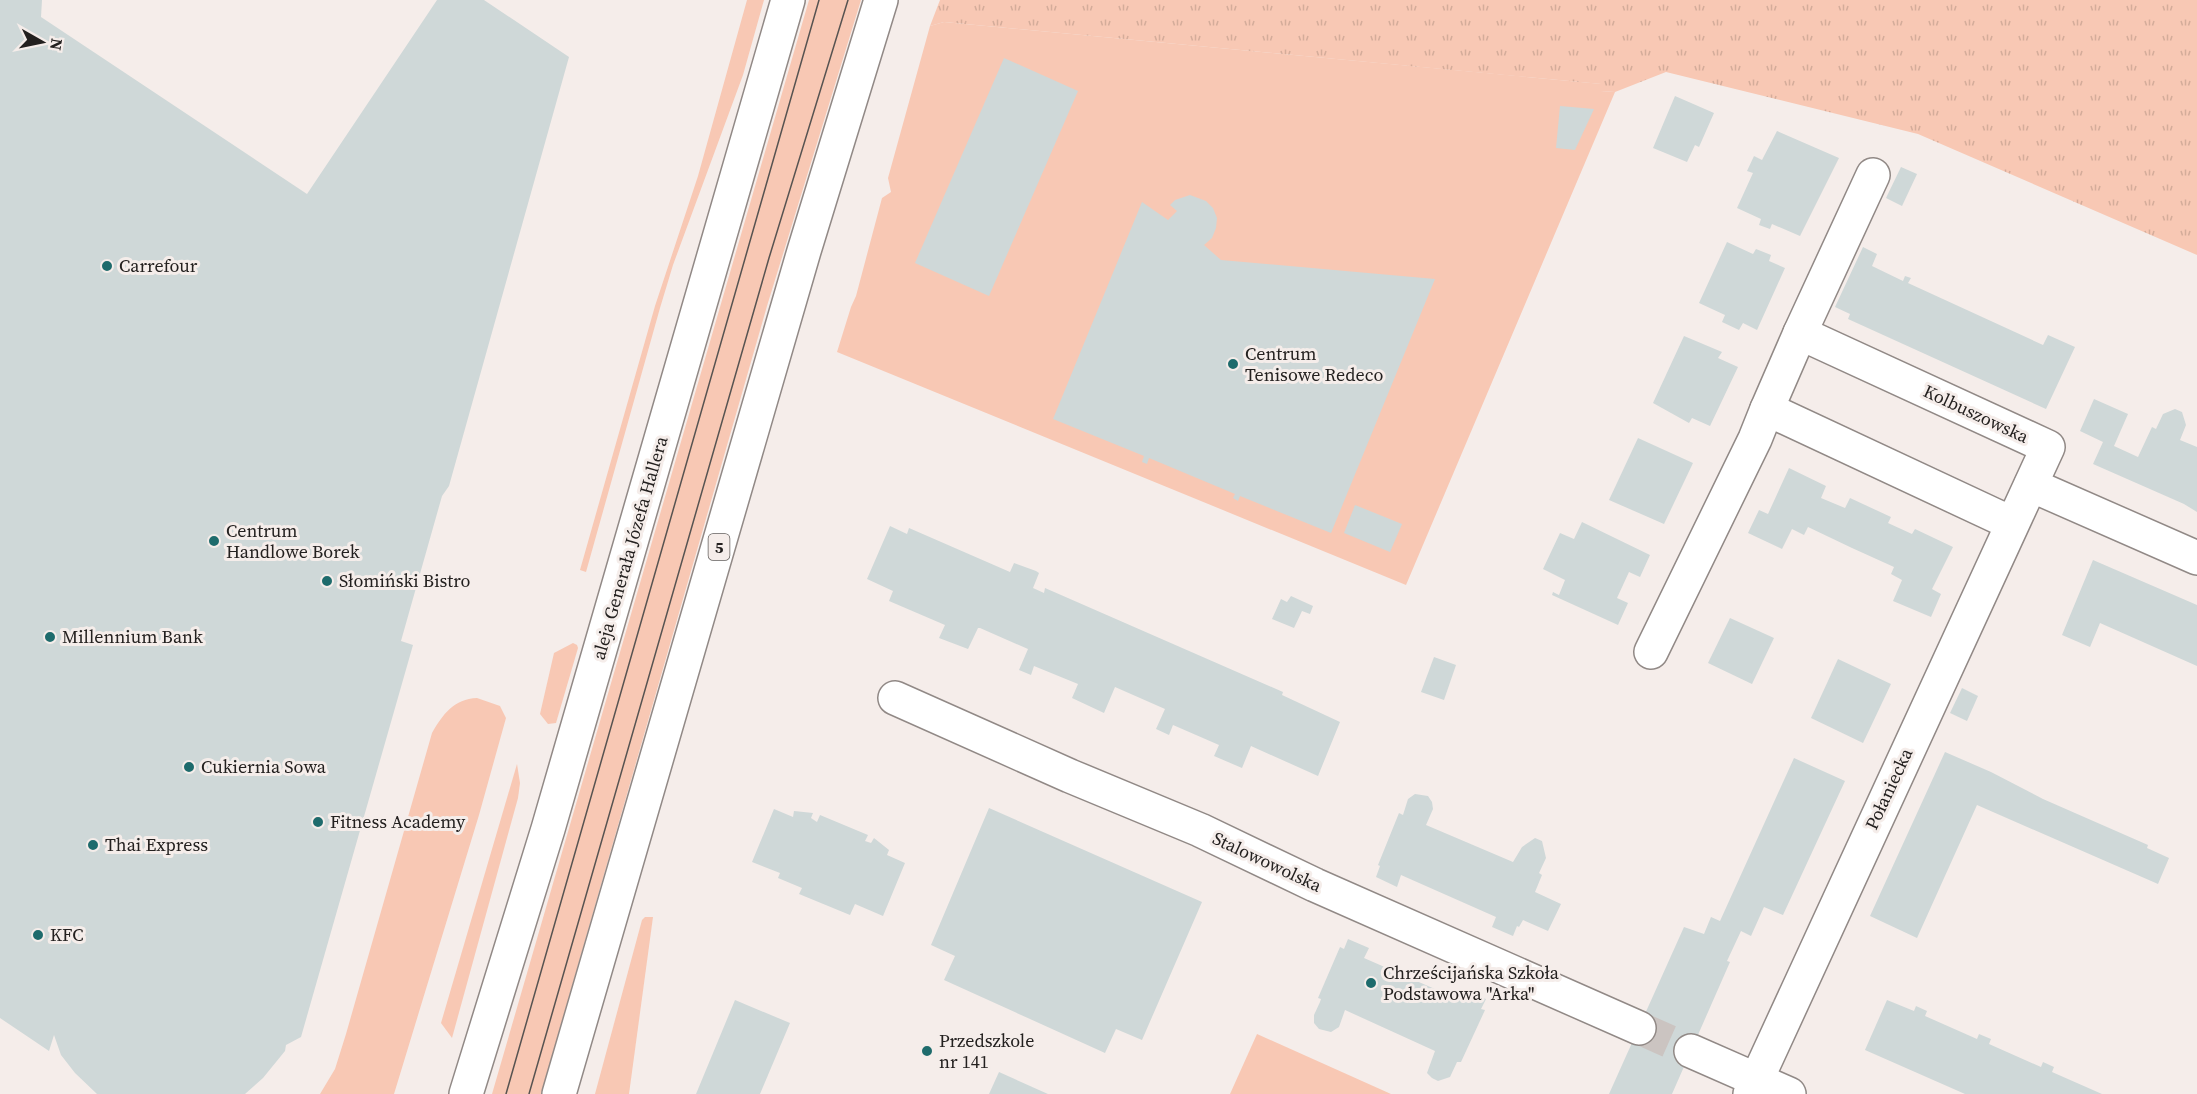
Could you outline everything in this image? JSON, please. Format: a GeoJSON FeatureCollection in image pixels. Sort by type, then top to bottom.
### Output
{"type":"FeatureCollection","features":[{"type":"Feature","properties":{"kind":"street","name":"aleja Generała Józefa Hallera"},"geometry":{"type":"LineString","coordinates":[[466,1094],[546,836],[789,0]]}},
{"type":"Feature","properties":{"kind":"street","name":"5"},"geometry":{"type":"LineString","coordinates":[[559,1094],[807,240],[881,0]]}},
{"type":"Feature","properties":{"kind":"street"},"geometry":{"type":"LineString","coordinates":[[1651,652],[1755,439],[1800,333],[1873,175]]}},
{"type":"Feature","properties":{"kind":"street","name":"Kolbuszowska"},"geometry":{"type":"LineString","coordinates":[[1800,333],[2048,447],[2031,485]]}},
{"type":"Feature","properties":{"kind":"street"},"geometry":{"type":"LineString","coordinates":[[1767,409],[2011,523]]}},
{"type":"Feature","properties":{"kind":"street"},"geometry":{"type":"LineString","coordinates":[[2031,485],[2197,558]]}},
{"type":"Feature","properties":{"kind":"street","name":"Połaniecka"},"geometry":{"type":"LineString","coordinates":[[1753,1087],[2011,523],[2031,485]]}},
{"type":"Feature","properties":{"kind":"street","name":"Stalowowolska"},"geometry":{"type":"LineString","coordinates":[[895,698],[1070,776],[1200,830],[1315,885],[1640,1028]]}},
{"type":"Feature","properties":{"kind":"street"},"geometry":{"type":"LineString","coordinates":[[1691,1051],[1753,1087],[1789,1094]]}},
{"type":"Feature","properties":{"kind":"green space"},"geometry":{"type":"Polygon","coordinates":[[[747,0],[764,0],[743,75],[673,265],[586,572],[580,570],[655,306],[698,176],[747,0]]]}},
{"type":"Feature","properties":{"kind":"green space"},"geometry":{"type":"Polygon","coordinates":[[[809,0],[861,0],[767,306],[541,1094],[492,1094],[809,0]]]}},
{"type":"Feature","properties":{"kind":"green space"},"geometry":{"type":"Polygon","coordinates":[[[940,0],[2197,0],[2197,255],[1918,134],[1666,72],[1615,92],[1600,91],[1601,84],[944,22],[930,26],[940,0]]]}},
{"type":"Feature","properties":{"kind":"green space"},"geometry":{"type":"Polygon","coordinates":[[[944,22],[1602,84],[1601,91],[1615,92],[1406,585],[837,352],[856,296],[882,198],[891,192],[888,178],[930,26],[944,22]]]}},
{"type":"Feature","properties":{"kind":"green space"},"geometry":{"type":"Polygon","coordinates":[[[573,643],[578,648],[556,723],[548,724],[540,714],[554,653],[573,643]]]}},
{"type":"Feature","properties":{"kind":"green space"},"geometry":{"type":"Polygon","coordinates":[[[477,698],[500,706],[506,718],[479,815],[394,1094],[320,1094],[335,1069],[346,1034],[432,733],[450,709],[462,701],[477,698]]]}},
{"type":"Feature","properties":{"kind":"green space"},"geometry":{"type":"Polygon","coordinates":[[[517,764],[520,783],[518,798],[452,1038],[441,1023],[517,764]]]}},
{"type":"Feature","properties":{"kind":"green space"},"geometry":{"type":"Polygon","coordinates":[[[645,917],[653,917],[629,1094],[595,1094],[642,920],[645,917]]]}},
{"type":"Feature","properties":{"kind":"green space"},"geometry":{"type":"Polygon","coordinates":[[[1257,1034],[1391,1094],[1230,1094],[1257,1034]]]}},
{"type":"Feature","properties":{"kind":"building","name":"Centrum Handlowe Borek"},"geometry":{"type":"Polygon","coordinates":[[[0,0],[42,0],[41,17],[307,194],[437,0],[484,0],[569,57],[449,486],[442,496],[401,641],[413,645],[301,1037],[286,1045],[285,1051],[263,1078],[245,1094],[97,1094],[75,1073],[61,1055],[54,1035],[49,1051],[0,1018],[0,0]]]}},
{"type":"Feature","properties":{"kind":"building"},"geometry":{"type":"Polygon","coordinates":[[[1004,58],[1078,91],[989,296],[915,263],[1004,58]]]}},
{"type":"Feature","properties":{"kind":"building"},"geometry":{"type":"Polygon","coordinates":[[[1675,96],[1714,113],[1699,147],[1695,145],[1687,162],[1653,148],[1675,96]]]}},
{"type":"Feature","properties":{"kind":"building"},"geometry":{"type":"Polygon","coordinates":[[[1560,106],[1594,109],[1575,150],[1556,148],[1560,106]]]}},
{"type":"Feature","properties":{"kind":"building"},"geometry":{"type":"Polygon","coordinates":[[[1777,131],[1839,158],[1800,236],[1772,224],[1770,229],[1759,225],[1761,219],[1737,208],[1753,173],[1747,171],[1754,156],[1762,160],[1777,131]]]}},
{"type":"Feature","properties":{"kind":"building"},"geometry":{"type":"Polygon","coordinates":[[[1901,167],[1917,174],[1902,206],[1886,198],[1901,167]]]}},
{"type":"Feature","properties":{"kind":"building"},"geometry":{"type":"Polygon","coordinates":[[[1190,195],[1206,201],[1213,208],[1217,218],[1216,228],[1212,238],[1204,245],[1221,260],[1435,279],[1331,533],[1240,496],[1238,501],[1233,498],[1235,494],[1149,458],[1147,464],[1142,462],[1144,456],[1053,419],[1142,202],[1168,220],[1177,211],[1170,205],[1175,200],[1190,195]]]}},
{"type":"Feature","properties":{"kind":"building"},"geometry":{"type":"Polygon","coordinates":[[[1727,242],[1753,254],[1756,249],[1771,255],[1769,261],[1785,268],[1757,330],[1743,323],[1739,330],[1722,322],[1725,315],[1699,303],[1727,242]]]}},
{"type":"Feature","properties":{"kind":"building"},"geometry":{"type":"Polygon","coordinates":[[[1863,247],[1877,254],[1872,266],[1903,281],[1905,276],[1911,278],[1908,283],[2043,345],[2048,335],[2075,347],[2046,409],[1848,319],[1850,314],[1835,307],[1863,247]]]}},
{"type":"Feature","properties":{"kind":"building"},"geometry":{"type":"Polygon","coordinates":[[[1684,336],[1722,352],[1718,358],[1738,367],[1710,426],[1692,418],[1689,423],[1653,403],[1684,336]]]}},
{"type":"Feature","properties":{"kind":"building"},"geometry":{"type":"Polygon","coordinates":[[[2094,399],[2128,414],[2114,446],[2138,457],[2152,427],[2156,429],[2163,414],[2175,409],[2182,412],[2186,425],[2180,440],[2197,447],[2197,512],[2184,504],[2093,464],[2103,442],[2080,431],[2094,399]]]}},
{"type":"Feature","properties":{"kind":"building"},"geometry":{"type":"Polygon","coordinates":[[[1638,438],[1693,463],[1664,524],[1609,500],[1638,438]]]}},
{"type":"Feature","properties":{"kind":"building"},"geometry":{"type":"Polygon","coordinates":[[[1789,468],[1826,486],[1821,498],[1845,508],[1850,498],[1891,517],[1888,523],[1912,534],[1915,529],[1953,547],[1932,589],[1941,594],[1931,617],[1893,601],[1902,580],[1891,574],[1894,567],[1808,527],[1804,535],[1792,529],[1782,549],[1748,533],[1759,510],[1768,514],[1789,468]]]}},
{"type":"Feature","properties":{"kind":"building"},"geometry":{"type":"Polygon","coordinates":[[[1355,505],[1402,524],[1390,552],[1344,533],[1355,505]]]}},
{"type":"Feature","properties":{"kind":"building"},"geometry":{"type":"Polygon","coordinates":[[[1582,522],[1650,555],[1640,577],[1629,572],[1617,598],[1628,603],[1618,625],[1552,595],[1553,592],[1559,595],[1565,580],[1543,569],[1560,533],[1574,539],[1582,522]]]}},
{"type":"Feature","properties":{"kind":"building"},"geometry":{"type":"Polygon","coordinates":[[[890,526],[907,534],[909,528],[1010,572],[1014,563],[1036,571],[1039,573],[1033,588],[1044,593],[1045,588],[1283,692],[1282,695],[1340,722],[1318,776],[1251,746],[1242,768],[1214,756],[1219,745],[1173,725],[1169,735],[1156,729],[1165,709],[1115,687],[1104,713],[1072,698],[1078,684],[1034,666],[1031,675],[1019,670],[1028,649],[980,628],[968,649],[939,638],[945,625],[889,601],[893,591],[867,579],[890,526]]]}},
{"type":"Feature","properties":{"kind":"building"},"geometry":{"type":"Polygon","coordinates":[[[2093,560],[2197,605],[2197,666],[2100,623],[2090,647],[2062,635],[2093,560]]]}},
{"type":"Feature","properties":{"kind":"building"},"geometry":{"type":"Polygon","coordinates":[[[1291,596],[1313,606],[1310,614],[1302,611],[1294,628],[1272,619],[1281,599],[1287,602],[1291,596]]]}},
{"type":"Feature","properties":{"kind":"building"},"geometry":{"type":"Polygon","coordinates":[[[1730,618],[1774,638],[1752,684],[1708,663],[1730,618]]]}},
{"type":"Feature","properties":{"kind":"building"},"geometry":{"type":"Polygon","coordinates":[[[1434,657],[1456,665],[1444,700],[1421,692],[1434,657]]]}},
{"type":"Feature","properties":{"kind":"building"},"geometry":{"type":"Polygon","coordinates":[[[1838,659],[1891,684],[1863,743],[1811,718],[1838,659]]]}},
{"type":"Feature","properties":{"kind":"building"},"geometry":{"type":"Polygon","coordinates":[[[1962,688],[1978,696],[1967,721],[1950,713],[1962,688]]]}},
{"type":"Feature","properties":{"kind":"building"},"geometry":{"type":"Polygon","coordinates":[[[1945,752],[1991,772],[2043,799],[2148,845],[2147,848],[2169,858],[2158,884],[1977,805],[1917,938],[1870,916],[1945,752]]]}},
{"type":"Feature","properties":{"kind":"building"},"geometry":{"type":"Polygon","coordinates":[[[1794,758],[1845,781],[1783,915],[1764,907],[1751,936],[1741,931],[1727,961],[1730,962],[1672,1094],[1609,1094],[1684,927],[1704,934],[1711,917],[1720,921],[1794,758]]]}},
{"type":"Feature","properties":{"kind":"building"},"geometry":{"type":"Polygon","coordinates":[[[1415,794],[1428,796],[1432,802],[1433,809],[1426,825],[1513,862],[1522,847],[1535,838],[1542,841],[1546,858],[1539,873],[1542,875],[1535,892],[1561,904],[1548,931],[1523,920],[1519,927],[1517,926],[1513,936],[1492,927],[1496,917],[1401,875],[1397,887],[1376,877],[1380,866],[1378,865],[1399,813],[1403,815],[1408,799],[1415,794]]]}},
{"type":"Feature","properties":{"kind":"building"},"geometry":{"type":"Polygon","coordinates":[[[989,808],[1202,902],[1142,1040],[1116,1029],[1105,1053],[944,980],[955,956],[931,945],[989,808]]]}},
{"type":"Feature","properties":{"kind":"building"},"geometry":{"type":"Polygon","coordinates":[[[774,809],[793,817],[794,811],[813,813],[811,818],[817,822],[820,815],[868,835],[865,841],[871,843],[874,838],[889,850],[887,855],[905,863],[883,916],[855,904],[850,915],[799,894],[802,888],[778,878],[780,873],[752,862],[774,809]]]}},
{"type":"Feature","properties":{"kind":"building"},"geometry":{"type":"Polygon","coordinates":[[[1348,939],[1369,948],[1364,958],[1460,1000],[1464,990],[1486,999],[1481,1009],[1485,1010],[1461,1062],[1457,1062],[1450,1077],[1438,1081],[1427,1073],[1435,1051],[1345,1010],[1339,1027],[1331,1032],[1319,1029],[1314,1023],[1314,1015],[1321,999],[1318,998],[1340,947],[1344,949],[1348,939]]]}},
{"type":"Feature","properties":{"kind":"building"},"geometry":{"type":"Polygon","coordinates":[[[735,1000],[790,1023],[760,1094],[696,1094],[735,1000]]]}},
{"type":"Feature","properties":{"kind":"building"},"geometry":{"type":"Polygon","coordinates":[[[1887,1000],[1914,1011],[1916,1006],[1927,1011],[1925,1016],[1977,1039],[1979,1034],[1991,1039],[1989,1044],[2041,1067],[2043,1062],[2054,1067],[2052,1072],[2102,1094],[1965,1094],[1865,1050],[1887,1000]]]}},
{"type":"Feature","properties":{"kind":"building"},"geometry":{"type":"Polygon","coordinates":[[[999,1072],[1048,1094],[989,1094],[999,1072]]]}},
{"type":"Feature","properties":{"kind":"tunnel"},"geometry":{"type":"LineString","coordinates":[[1639,1028],[1691,1051]]}},
{"type":"Feature","properties":{"kind":"tram line"},"geometry":{"type":"LineString","coordinates":[[506,1094],[819,0]]}},
{"type":"Feature","properties":{"kind":"tram line"},"geometry":{"type":"LineString","coordinates":[[529,1094],[769,258],[848,0]]}},
{"type":"Feature","properties":{"kind":"place","name":"Carrefour"},"geometry":{"type":"Point","coordinates":[107,266]}},
{"type":"Feature","properties":{"kind":"place","name":"Centrum Tenisowe Redeco"},"geometry":{"type":"Point","coordinates":[1233,364]}},
{"type":"Feature","properties":{"kind":"place","name":"Centrum Handlowe Borek"},"geometry":{"type":"Point","coordinates":[214,541]}},
{"type":"Feature","properties":{"kind":"place","name":"Słomiński Bistro"},"geometry":{"type":"Point","coordinates":[327,581]}},
{"type":"Feature","properties":{"kind":"place","name":"Millennium Bank"},"geometry":{"type":"Point","coordinates":[50,637]}},
{"type":"Feature","properties":{"kind":"place","name":"Cukiernia Sowa"},"geometry":{"type":"Point","coordinates":[189,767]}},
{"type":"Feature","properties":{"kind":"place","name":"Fitness Academy"},"geometry":{"type":"Point","coordinates":[318,822]}},
{"type":"Feature","properties":{"kind":"place","name":"Thai Express"},"geometry":{"type":"Point","coordinates":[93,845]}},
{"type":"Feature","properties":{"kind":"place","name":"KFC"},"geometry":{"type":"Point","coordinates":[38,935]}},
{"type":"Feature","properties":{"kind":"place","name":"Chrześcijańska Szkoła Podstawowa \"Arka\""},"geometry":{"type":"Point","coordinates":[1371,983]}},
{"type":"Feature","properties":{"kind":"place","name":"Przedszkole nr 141"},"geometry":{"type":"Point","coordinates":[927,1051]}}]}
